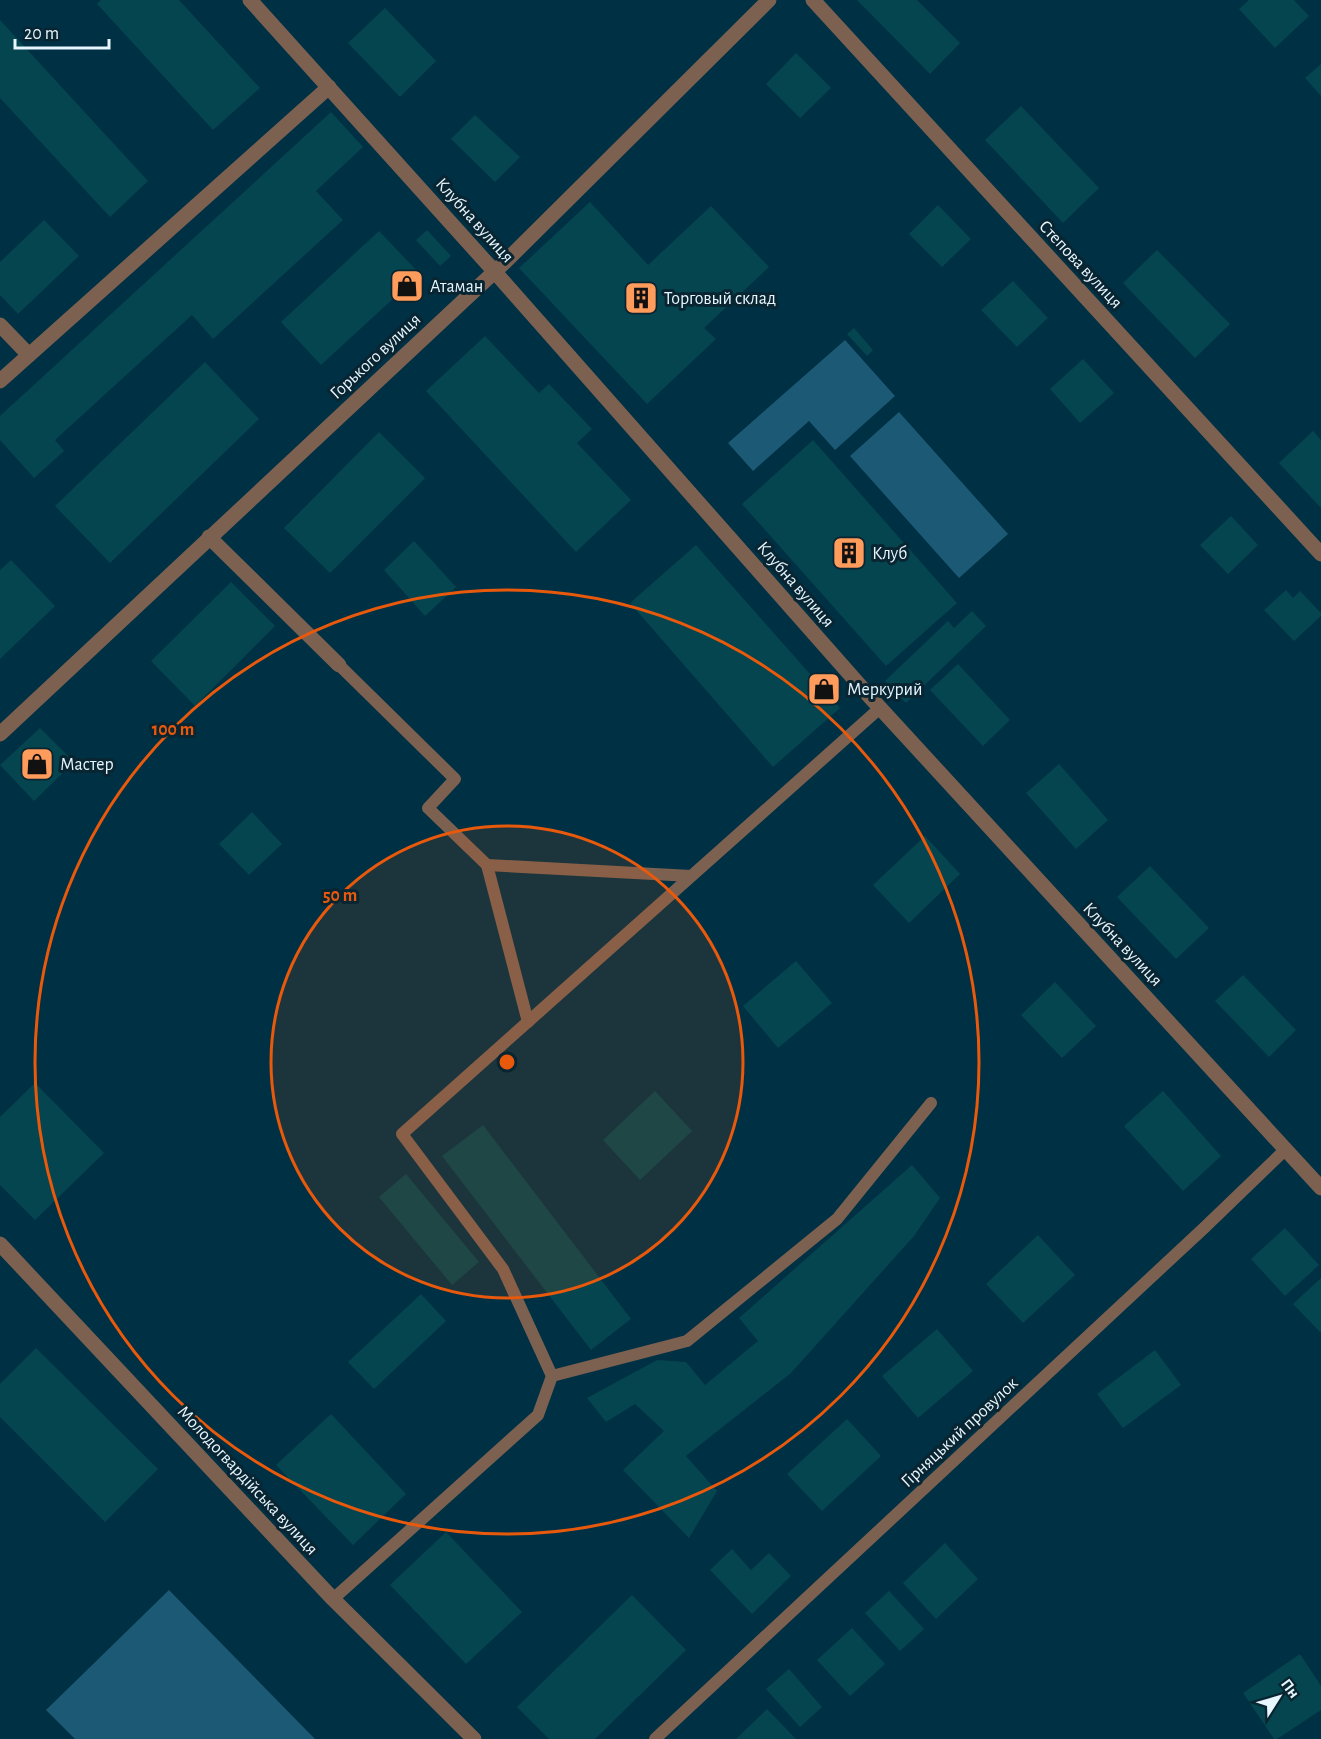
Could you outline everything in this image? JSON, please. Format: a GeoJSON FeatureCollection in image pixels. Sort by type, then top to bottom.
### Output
{"type":"FeatureCollection","features":[{"type":"Feature","properties":{"kind":"street","name":"Клубна вулиця"},"geometry":{"type":"LineString","coordinates":[[250,0],[880,708],[1321,1188]]}},
{"type":"Feature","properties":{"kind":"street","name":"Горького вулиця"},"geometry":{"type":"LineString","coordinates":[[0,734],[494,272],[769,0]]}},
{"type":"Feature","properties":{"kind":"street","name":"Степова вулиця"},"geometry":{"type":"LineString","coordinates":[[813,0],[1321,554]]}},
{"type":"Feature","properties":{"kind":"street"},"geometry":{"type":"LineString","coordinates":[[0,381],[329,87]]}},
{"type":"Feature","properties":{"kind":"street"},"geometry":{"type":"LineString","coordinates":[[0,325],[28,355]]}},
{"type":"Feature","properties":{"kind":"street"},"geometry":{"type":"LineString","coordinates":[[209,537],[339,664]]}},
{"type":"Feature","properties":{"kind":"street","name":"Молодогвардійська вулиця"},"geometry":{"type":"LineString","coordinates":[[0,1244],[333,1599],[474,1739]]}},
{"type":"Feature","properties":{"kind":"lane"},"geometry":{"type":"LineString","coordinates":[[339,664],[455,779],[428,808],[487,865],[528,1022]]}},
{"type":"Feature","properties":{"kind":"lane"},"geometry":{"type":"LineString","coordinates":[[333,1599],[537,1414],[552,1376],[503,1269],[402,1134],[880,708]]}},
{"type":"Feature","properties":{"kind":"lane"},"geometry":{"type":"LineString","coordinates":[[487,865],[691,876]]}},
{"type":"Feature","properties":{"kind":"lane"},"geometry":{"type":"LineString","coordinates":[[552,1376],[687,1341],[837,1219],[931,1103]]}},
{"type":"Feature","properties":{"kind":"lane","name":"Гірняцький провулок"},"geometry":{"type":"LineString","coordinates":[[655,1739],[1286,1149]]}},
{"type":"Feature","properties":{"kind":"shaded area"},"geometry":{"type":"Polygon","coordinates":[[[845,340],[895,396],[835,450],[809,421],[753,471],[728,443],[845,340]]]}},
{"type":"Feature","properties":{"kind":"shaded area"},"geometry":{"type":"Polygon","coordinates":[[[899,412],[1008,534],[959,578],[850,456],[899,412]]]}},
{"type":"Feature","properties":{"kind":"shaded area"},"geometry":{"type":"Polygon","coordinates":[[[169,1590],[315,1739],[75,1739],[46,1710],[169,1590]]]}},
{"type":"Feature","properties":{"kind":"building"},"geometry":{"type":"Polygon","coordinates":[[[101,0],[179,0],[260,88],[213,130],[97,4],[101,0]]]}},
{"type":"Feature","properties":{"kind":"building"},"geometry":{"type":"Polygon","coordinates":[[[857,0],[917,0],[960,43],[930,74],[857,0]]]}},
{"type":"Feature","properties":{"kind":"building"},"geometry":{"type":"Polygon","coordinates":[[[1249,0],[1294,0],[1309,16],[1275,48],[1239,9],[1249,0]]]}},
{"type":"Feature","properties":{"kind":"building"},"geometry":{"type":"Polygon","coordinates":[[[385,8],[436,61],[400,97],[348,43],[385,8]]]}},
{"type":"Feature","properties":{"kind":"building"},"geometry":{"type":"Polygon","coordinates":[[[0,20],[148,181],[110,217],[0,98],[0,20]]]}},
{"type":"Feature","properties":{"kind":"building"},"geometry":{"type":"Polygon","coordinates":[[[796,53],[831,88],[800,118],[766,84],[796,53]]]}},
{"type":"Feature","properties":{"kind":"building"},"geometry":{"type":"Polygon","coordinates":[[[1321,64],[1321,96],[1305,78],[1321,64]]]}},
{"type":"Feature","properties":{"kind":"building"},"geometry":{"type":"Polygon","coordinates":[[[1021,106],[1099,188],[1063,223],[985,140],[1021,106]]]}},
{"type":"Feature","properties":{"kind":"building"},"geometry":{"type":"Polygon","coordinates":[[[331,112],[363,147],[316,191],[343,220],[213,339],[192,315],[55,440],[64,451],[34,478],[0,440],[0,416],[331,112]]]}},
{"type":"Feature","properties":{"kind":"building"},"geometry":{"type":"Polygon","coordinates":[[[475,115],[520,157],[495,182],[451,139],[475,115]]]}},
{"type":"Feature","properties":{"kind":"building","name":"Торговый склад"},"geometry":{"type":"Polygon","coordinates":[[[590,202],[648,265],[711,206],[769,267],[704,328],[716,339],[647,404],[519,268],[590,202]]]}},
{"type":"Feature","properties":{"kind":"building"},"geometry":{"type":"Polygon","coordinates":[[[938,205],[971,239],[942,267],[909,234],[938,205]]]}},
{"type":"Feature","properties":{"kind":"building"},"geometry":{"type":"Polygon","coordinates":[[[44,220],[79,256],[18,314],[0,295],[0,262],[44,220]]]}},
{"type":"Feature","properties":{"kind":"building"},"geometry":{"type":"Polygon","coordinates":[[[427,230],[451,256],[440,266],[416,240],[427,230]]]}},
{"type":"Feature","properties":{"kind":"building"},"geometry":{"type":"Polygon","coordinates":[[[379,231],[420,274],[321,365],[281,322],[379,231]]]}},
{"type":"Feature","properties":{"kind":"building"},"geometry":{"type":"Polygon","coordinates":[[[1157,250],[1230,324],[1195,358],[1123,283],[1157,250]]]}},
{"type":"Feature","properties":{"kind":"building"},"geometry":{"type":"Polygon","coordinates":[[[1013,281],[1048,318],[1017,347],[981,310],[1013,281]]]}},
{"type":"Feature","properties":{"kind":"building"},"geometry":{"type":"Polygon","coordinates":[[[854,328],[873,350],[867,356],[847,334],[854,328]]]}},
{"type":"Feature","properties":{"kind":"building"},"geometry":{"type":"Polygon","coordinates":[[[485,336],[539,393],[549,384],[592,429],[577,443],[631,500],[576,552],[426,391],[485,336]]]}},
{"type":"Feature","properties":{"kind":"building"},"geometry":{"type":"Polygon","coordinates":[[[1083,359],[1114,393],[1080,423],[1050,389],[1083,359]]]}},
{"type":"Feature","properties":{"kind":"building"},"geometry":{"type":"Polygon","coordinates":[[[205,362],[259,419],[110,563],[55,506],[205,362]]]}},
{"type":"Feature","properties":{"kind":"building"},"geometry":{"type":"Polygon","coordinates":[[[1313,431],[1321,440],[1321,508],[1279,463],[1313,431]]]}},
{"type":"Feature","properties":{"kind":"building"},"geometry":{"type":"Polygon","coordinates":[[[379,432],[425,478],[330,573],[284,528],[379,432]]]}},
{"type":"Feature","properties":{"kind":"building","name":"Клуб"},"geometry":{"type":"Polygon","coordinates":[[[813,440],[957,603],[886,666],[742,504],[813,440]]]}},
{"type":"Feature","properties":{"kind":"building"},"geometry":{"type":"Polygon","coordinates":[[[1231,516],[1258,545],[1228,574],[1200,545],[1231,516]]]}},
{"type":"Feature","properties":{"kind":"building"},"geometry":{"type":"Polygon","coordinates":[[[414,541],[456,587],[425,616],[384,570],[414,541]]]}},
{"type":"Feature","properties":{"kind":"building"},"geometry":{"type":"Polygon","coordinates":[[[696,545],[840,708],[773,767],[630,603],[696,545]]]}},
{"type":"Feature","properties":{"kind":"building"},"geometry":{"type":"Polygon","coordinates":[[[11,560],[55,606],[0,659],[0,570],[11,560]]]}},
{"type":"Feature","properties":{"kind":"building"},"geometry":{"type":"Polygon","coordinates":[[[231,582],[275,626],[195,706],[151,661],[231,582]]]}},
{"type":"Feature","properties":{"kind":"building"},"geometry":{"type":"Polygon","coordinates":[[[1286,590],[1293,598],[1300,591],[1321,613],[1321,616],[1294,641],[1264,610],[1286,590]]]}},
{"type":"Feature","properties":{"kind":"building"},"geometry":{"type":"Polygon","coordinates":[[[972,611],[986,626],[906,703],[885,681],[948,621],[954,628],[972,611]]]}},
{"type":"Feature","properties":{"kind":"building"},"geometry":{"type":"Polygon","coordinates":[[[958,664],[1010,720],[983,746],[930,690],[958,664]]]}},
{"type":"Feature","properties":{"kind":"building","name":"Мастер"},"geometry":{"type":"Polygon","coordinates":[[[40,728],[74,762],[34,801],[0,765],[40,728]]]}},
{"type":"Feature","properties":{"kind":"building"},"geometry":{"type":"Polygon","coordinates":[[[1059,764],[1108,820],[1076,849],[1026,793],[1059,764]]]}},
{"type":"Feature","properties":{"kind":"building"},"geometry":{"type":"Polygon","coordinates":[[[252,812],[282,844],[249,875],[219,844],[252,812]]]}},
{"type":"Feature","properties":{"kind":"building"},"geometry":{"type":"Polygon","coordinates":[[[925,836],[960,874],[909,923],[873,885],[925,836]]]}},
{"type":"Feature","properties":{"kind":"building"},"geometry":{"type":"Polygon","coordinates":[[[1150,866],[1209,928],[1176,959],[1117,897],[1150,866]]]}},
{"type":"Feature","properties":{"kind":"building"},"geometry":{"type":"Polygon","coordinates":[[[796,961],[832,1003],[778,1048],[743,1006],[796,961]]]}},
{"type":"Feature","properties":{"kind":"building"},"geometry":{"type":"Polygon","coordinates":[[[1243,975],[1296,1030],[1269,1057],[1215,1001],[1243,975]]]}},
{"type":"Feature","properties":{"kind":"building"},"geometry":{"type":"Polygon","coordinates":[[[1055,982],[1096,1026],[1062,1058],[1021,1015],[1055,982]]]}},
{"type":"Feature","properties":{"kind":"building"},"geometry":{"type":"Polygon","coordinates":[[[35,1083],[104,1153],[35,1220],[0,1185],[0,1117],[35,1083]]]}},
{"type":"Feature","properties":{"kind":"building"},"geometry":{"type":"Polygon","coordinates":[[[655,1091],[692,1131],[640,1180],[603,1140],[655,1091]]]}},
{"type":"Feature","properties":{"kind":"building"},"geometry":{"type":"Polygon","coordinates":[[[1163,1091],[1221,1156],[1183,1191],[1124,1126],[1163,1091]]]}},
{"type":"Feature","properties":{"kind":"building"},"geometry":{"type":"Polygon","coordinates":[[[483,1125],[631,1319],[591,1350],[442,1156],[483,1125]]]}},
{"type":"Feature","properties":{"kind":"building"},"geometry":{"type":"Polygon","coordinates":[[[912,1165],[940,1198],[914,1236],[791,1373],[686,1456],[717,1491],[689,1538],[623,1470],[664,1431],[635,1404],[606,1422],[587,1398],[657,1360],[686,1362],[705,1385],[758,1341],[739,1318],[912,1165]]]}},
{"type":"Feature","properties":{"kind":"building"},"geometry":{"type":"Polygon","coordinates":[[[406,1174],[479,1262],[452,1285],[379,1197],[406,1174]]]}},
{"type":"Feature","properties":{"kind":"building"},"geometry":{"type":"Polygon","coordinates":[[[1285,1228],[1319,1265],[1285,1296],[1251,1259],[1285,1228]]]}},
{"type":"Feature","properties":{"kind":"building"},"geometry":{"type":"Polygon","coordinates":[[[1038,1235],[1075,1275],[1023,1323],[986,1284],[1038,1235]]]}},
{"type":"Feature","properties":{"kind":"building"},"geometry":{"type":"Polygon","coordinates":[[[1321,1278],[1321,1333],[1293,1304],[1321,1278]]]}},
{"type":"Feature","properties":{"kind":"building"},"geometry":{"type":"Polygon","coordinates":[[[421,1294],[446,1321],[374,1389],[348,1362],[421,1294]]]}},
{"type":"Feature","properties":{"kind":"building"},"geometry":{"type":"Polygon","coordinates":[[[937,1329],[973,1371],[918,1418],[882,1376],[937,1329]]]}},
{"type":"Feature","properties":{"kind":"building"},"geometry":{"type":"Polygon","coordinates":[[[36,1348],[158,1469],[105,1522],[0,1417],[0,1384],[36,1348]]]}},
{"type":"Feature","properties":{"kind":"building"},"geometry":{"type":"Polygon","coordinates":[[[1155,1350],[1181,1385],[1123,1428],[1097,1394],[1155,1350]]]}},
{"type":"Feature","properties":{"kind":"building"},"geometry":{"type":"Polygon","coordinates":[[[331,1414],[406,1494],[353,1545],[276,1465],[331,1414]]]}},
{"type":"Feature","properties":{"kind":"building"},"geometry":{"type":"Polygon","coordinates":[[[847,1419],[881,1456],[822,1511],[787,1474],[847,1419]]]}},
{"type":"Feature","properties":{"kind":"building"},"geometry":{"type":"Polygon","coordinates":[[[446,1532],[522,1612],[466,1664],[390,1585],[446,1532]]]}},
{"type":"Feature","properties":{"kind":"building"},"geometry":{"type":"Polygon","coordinates":[[[945,1543],[978,1579],[936,1619],[903,1583],[945,1543]]]}},
{"type":"Feature","properties":{"kind":"building"},"geometry":{"type":"Polygon","coordinates":[[[732,1549],[751,1570],[769,1553],[791,1576],[752,1614],[710,1570],[732,1549]]]}},
{"type":"Feature","properties":{"kind":"building"},"geometry":{"type":"Polygon","coordinates":[[[889,1591],[924,1629],[900,1651],[865,1613],[889,1591]]]}},
{"type":"Feature","properties":{"kind":"building"},"geometry":{"type":"Polygon","coordinates":[[[632,1595],[686,1650],[595,1739],[549,1739],[517,1707],[632,1595]]]}},
{"type":"Feature","properties":{"kind":"building"},"geometry":{"type":"Polygon","coordinates":[[[852,1628],[885,1664],[850,1696],[817,1660],[852,1628]]]}},
{"type":"Feature","properties":{"kind":"building"},"geometry":{"type":"Polygon","coordinates":[[[1300,1654],[1321,1686],[1321,1710],[1274,1739],[1243,1693],[1300,1654]]]}},
{"type":"Feature","properties":{"kind":"building"},"geometry":{"type":"Polygon","coordinates":[[[789,1669],[822,1707],[800,1727],[766,1689],[789,1669]]]}},
{"type":"Feature","properties":{"kind":"building"},"geometry":{"type":"Polygon","coordinates":[[[767,1709],[796,1739],[736,1739],[767,1709]]]}},
{"type":"Feature","properties":{"kind":"place","name":"Атаман"},"geometry":{"type":"Point","coordinates":[407,286]}},
{"type":"Feature","properties":{"kind":"place","name":"Торговый склад"},"geometry":{"type":"Point","coordinates":[641,298]}},
{"type":"Feature","properties":{"kind":"place","name":"Клуб"},"geometry":{"type":"Point","coordinates":[849,553]}},
{"type":"Feature","properties":{"kind":"place","name":"Меркурий"},"geometry":{"type":"Point","coordinates":[824,689]}},
{"type":"Feature","properties":{"kind":"place","name":"Мастер"},"geometry":{"type":"Point","coordinates":[37,764]}}]}
